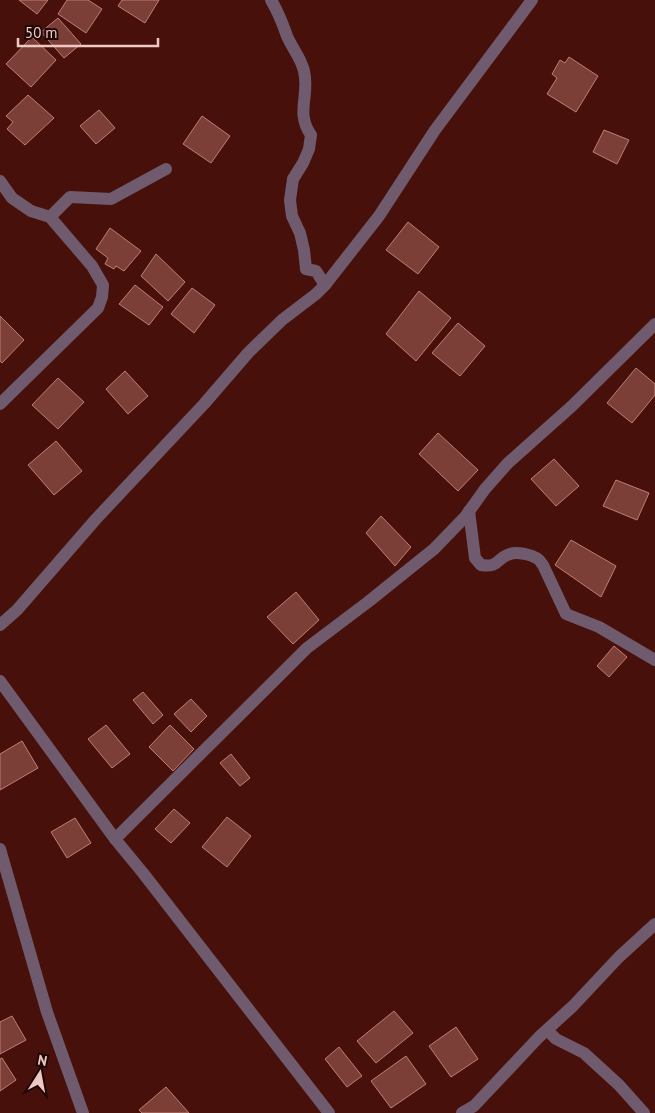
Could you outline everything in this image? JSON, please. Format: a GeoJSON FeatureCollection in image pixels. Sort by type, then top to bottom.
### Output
{"type":"FeatureCollection","features":[{"type":"Feature","properties":{"kind":"street"},"geometry":{"type":"LineString","coordinates":[[271,0],[281,17],[304,71],[306,91],[303,109],[305,126],[311,136],[306,156],[293,178],[290,200],[292,216],[300,233],[306,269],[316,271],[325,285]]}},
{"type":"Feature","properties":{"kind":"street"},"geometry":{"type":"LineString","coordinates":[[0,625],[17,610],[90,526],[204,404],[248,353],[282,320],[325,285],[379,216],[435,130],[532,0]]}},
{"type":"Feature","properties":{"kind":"street"},"geometry":{"type":"LineString","coordinates":[[50,217],[70,197],[111,200],[166,169]]}},
{"type":"Feature","properties":{"kind":"street"},"geometry":{"type":"LineString","coordinates":[[0,181],[12,198],[31,211],[50,217],[92,266],[102,285],[102,297],[98,308],[0,404]]}},
{"type":"Feature","properties":{"kind":"street"},"geometry":{"type":"LineString","coordinates":[[114,839],[308,648],[434,549],[469,511],[508,463],[572,406],[655,324]]}},
{"type":"Feature","properties":{"kind":"street"},"geometry":{"type":"LineString","coordinates":[[469,511],[475,558],[481,565],[490,567],[496,565],[508,554],[516,552],[538,559],[543,565],[566,614],[600,627],[655,660]]}},
{"type":"Feature","properties":{"kind":"street"},"geometry":{"type":"LineString","coordinates":[[0,681],[114,839],[143,873],[329,1113]]}},
{"type":"Feature","properties":{"kind":"street"},"geometry":{"type":"LineString","coordinates":[[0,849],[47,1012],[83,1113]]}},
{"type":"Feature","properties":{"kind":"street"},"geometry":{"type":"LineString","coordinates":[[462,1113],[474,1106],[619,957],[655,924]]}},
{"type":"Feature","properties":{"kind":"street"},"geometry":{"type":"LineString","coordinates":[[547,1030],[556,1039],[584,1053],[619,1085],[644,1113]]}},
{"type":"Feature","properties":{"kind":"building"},"geometry":{"type":"Polygon","coordinates":[[[19,0],[48,0],[37,14],[19,0]]]}},
{"type":"Feature","properties":{"kind":"building"},"geometry":{"type":"Polygon","coordinates":[[[67,0],[88,0],[102,9],[86,33],[58,14],[67,0]]]}},
{"type":"Feature","properties":{"kind":"building"},"geometry":{"type":"Polygon","coordinates":[[[122,0],[159,0],[145,23],[118,6],[122,0]]]}},
{"type":"Feature","properties":{"kind":"building"},"geometry":{"type":"Polygon","coordinates":[[[58,18],[81,44],[64,58],[41,32],[58,18]]]}},
{"type":"Feature","properties":{"kind":"building"},"geometry":{"type":"Polygon","coordinates":[[[32,37],[56,60],[31,87],[6,64],[32,37]]]}},
{"type":"Feature","properties":{"kind":"building"},"geometry":{"type":"Polygon","coordinates":[[[569,57],[598,76],[576,112],[547,94],[557,78],[552,74],[560,60],[565,63],[569,57]]]}},
{"type":"Feature","properties":{"kind":"building"},"geometry":{"type":"Polygon","coordinates":[[[28,95],[54,118],[25,145],[7,129],[13,122],[6,116],[28,95]]]}},
{"type":"Feature","properties":{"kind":"building"},"geometry":{"type":"Polygon","coordinates":[[[99,110],[115,128],[96,144],[80,126],[99,110]]]}},
{"type":"Feature","properties":{"kind":"building"},"geometry":{"type":"Polygon","coordinates":[[[202,116],[230,136],[211,163],[183,144],[202,116]]]}},
{"type":"Feature","properties":{"kind":"building"},"geometry":{"type":"Polygon","coordinates":[[[604,130],[629,140],[617,164],[593,152],[604,130]]]}},
{"type":"Feature","properties":{"kind":"building"},"geometry":{"type":"Polygon","coordinates":[[[408,222],[439,247],[418,274],[386,250],[408,222]]]}},
{"type":"Feature","properties":{"kind":"building"},"geometry":{"type":"Polygon","coordinates":[[[110,228],[141,251],[124,271],[116,266],[114,269],[105,264],[108,258],[96,249],[110,228]]]}},
{"type":"Feature","properties":{"kind":"building"},"geometry":{"type":"Polygon","coordinates":[[[156,254],[185,282],[168,301],[141,276],[156,254]]]}},
{"type":"Feature","properties":{"kind":"building"},"geometry":{"type":"Polygon","coordinates":[[[135,285],[163,307],[149,325],[119,304],[135,285]]]}},
{"type":"Feature","properties":{"kind":"building"},"geometry":{"type":"Polygon","coordinates":[[[192,288],[215,305],[194,333],[171,314],[192,288]]]}},
{"type":"Feature","properties":{"kind":"building"},"geometry":{"type":"Polygon","coordinates":[[[419,291],[451,318],[416,361],[386,334],[419,291]]]}},
{"type":"Feature","properties":{"kind":"building"},"geometry":{"type":"Polygon","coordinates":[[[0,316],[24,340],[2,363],[0,361],[0,316]]]}},
{"type":"Feature","properties":{"kind":"building"},"geometry":{"type":"Polygon","coordinates":[[[458,323],[485,346],[460,376],[432,353],[458,323]]]}},
{"type":"Feature","properties":{"kind":"building"},"geometry":{"type":"Polygon","coordinates":[[[636,368],[655,384],[655,395],[632,423],[607,403],[636,368]]]}},
{"type":"Feature","properties":{"kind":"building"},"geometry":{"type":"Polygon","coordinates":[[[125,371],[148,396],[128,414],[106,389],[125,371]]]}},
{"type":"Feature","properties":{"kind":"building"},"geometry":{"type":"Polygon","coordinates":[[[58,378],[84,402],[58,429],[32,405],[58,378]]]}},
{"type":"Feature","properties":{"kind":"building"},"geometry":{"type":"Polygon","coordinates":[[[438,433],[478,470],[458,491],[419,454],[438,433]]]}},
{"type":"Feature","properties":{"kind":"building"},"geometry":{"type":"Polygon","coordinates":[[[56,441],[82,471],[54,495],[28,465],[56,441]]]}},
{"type":"Feature","properties":{"kind":"building"},"geometry":{"type":"Polygon","coordinates":[[[554,459],[579,486],[556,506],[531,479],[554,459]]]}},
{"type":"Feature","properties":{"kind":"building"},"geometry":{"type":"Polygon","coordinates":[[[616,480],[649,493],[637,520],[603,506],[616,480]]]}},
{"type":"Feature","properties":{"kind":"building"},"geometry":{"type":"Polygon","coordinates":[[[381,516],[411,547],[395,566],[366,533],[381,516]]]}},
{"type":"Feature","properties":{"kind":"building"},"geometry":{"type":"Polygon","coordinates":[[[571,540],[616,566],[601,597],[555,565],[571,540]]]}},
{"type":"Feature","properties":{"kind":"building"},"geometry":{"type":"Polygon","coordinates":[[[296,592],[319,620],[293,644],[267,617],[296,592]]]}},
{"type":"Feature","properties":{"kind":"building"},"geometry":{"type":"Polygon","coordinates":[[[614,646],[627,657],[609,677],[597,666],[614,646]]]}},
{"type":"Feature","properties":{"kind":"building"},"geometry":{"type":"Polygon","coordinates":[[[143,692],[163,715],[153,724],[133,700],[143,692]]]}},
{"type":"Feature","properties":{"kind":"building"},"geometry":{"type":"Polygon","coordinates":[[[191,699],[207,716],[191,732],[174,714],[191,699]]]}},
{"type":"Feature","properties":{"kind":"building"},"geometry":{"type":"Polygon","coordinates":[[[106,725],[130,754],[112,768],[88,739],[106,725]]]}},
{"type":"Feature","properties":{"kind":"building"},"geometry":{"type":"Polygon","coordinates":[[[170,725],[194,749],[173,771],[149,747],[170,725]]]}},
{"type":"Feature","properties":{"kind":"building"},"geometry":{"type":"Polygon","coordinates":[[[22,741],[38,768],[0,790],[0,754],[22,741]]]}},
{"type":"Feature","properties":{"kind":"building"},"geometry":{"type":"Polygon","coordinates":[[[231,754],[250,778],[240,786],[220,763],[231,754]]]}},
{"type":"Feature","properties":{"kind":"building"},"geometry":{"type":"Polygon","coordinates":[[[174,809],[190,823],[171,843],[155,829],[174,809]]]}},
{"type":"Feature","properties":{"kind":"building"},"geometry":{"type":"Polygon","coordinates":[[[227,817],[251,836],[227,867],[202,847],[227,817]]]}},
{"type":"Feature","properties":{"kind":"building"},"geometry":{"type":"Polygon","coordinates":[[[75,818],[91,843],[67,858],[51,832],[75,818]]]}},
{"type":"Feature","properties":{"kind":"building"},"geometry":{"type":"Polygon","coordinates":[[[394,1011],[413,1033],[376,1063],[357,1041],[394,1011]]]}},
{"type":"Feature","properties":{"kind":"building"},"geometry":{"type":"Polygon","coordinates":[[[12,1016],[26,1040],[0,1054],[0,1022],[12,1016]]]}},
{"type":"Feature","properties":{"kind":"building"},"geometry":{"type":"Polygon","coordinates":[[[456,1027],[478,1059],[451,1077],[429,1046],[456,1027]]]}},
{"type":"Feature","properties":{"kind":"building"},"geometry":{"type":"Polygon","coordinates":[[[339,1047],[362,1076],[347,1087],[325,1059],[339,1047]]]}},
{"type":"Feature","properties":{"kind":"building"},"geometry":{"type":"Polygon","coordinates":[[[406,1056],[426,1084],[391,1108],[371,1081],[406,1056]]]}},
{"type":"Feature","properties":{"kind":"building"},"geometry":{"type":"Polygon","coordinates":[[[2,1058],[16,1080],[0,1091],[0,1059],[2,1058]]]}},
{"type":"Feature","properties":{"kind":"building"},"geometry":{"type":"Polygon","coordinates":[[[166,1087],[189,1113],[142,1113],[139,1110],[166,1087]]]}}]}
